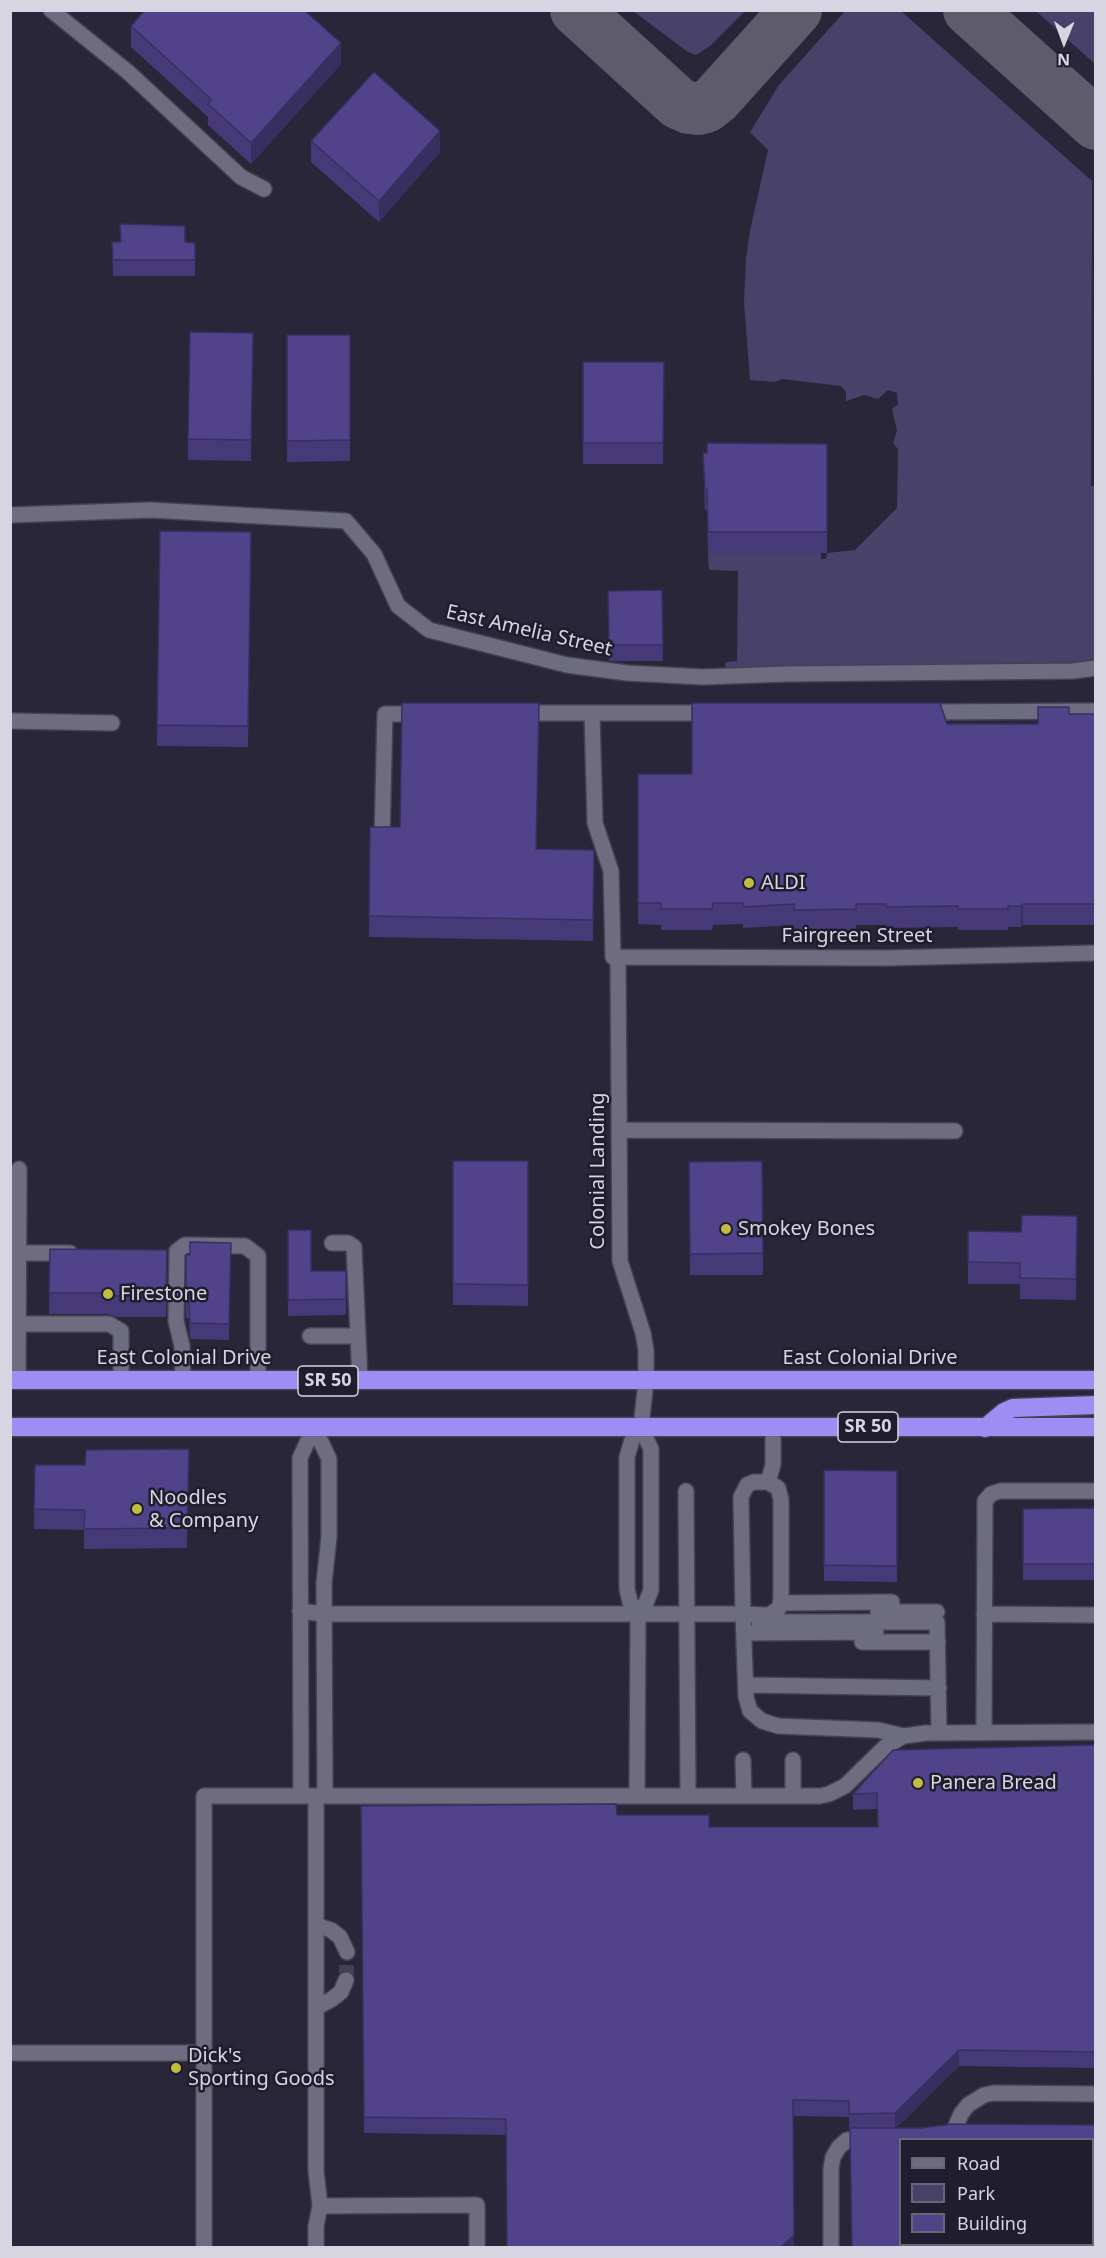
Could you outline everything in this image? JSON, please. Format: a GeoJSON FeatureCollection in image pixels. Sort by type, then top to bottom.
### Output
{"type":"FeatureCollection","features":[{"type":"Feature","properties":{"kind":"highway","name":"East Colonial Drive"},"geometry":{"type":"LineString","coordinates":[[14,1380],[1095,1380]]}},
{"type":"Feature","properties":{"kind":"highway"},"geometry":{"type":"LineString","coordinates":[[985,1428],[1004,1412],[1013,1408],[1095,1405]]}},
{"type":"Feature","properties":{"kind":"highway","name":"SR 50"},"geometry":{"type":"LineString","coordinates":[[10,1427],[1095,1427]]}},
{"type":"Feature","properties":{"kind":"street"},"geometry":{"type":"LineString","coordinates":[[51,10],[128,72],[241,177],[264,189]]}},
{"type":"Feature","properties":{"kind":"street","name":"East Amelia Street"},"geometry":{"type":"LineString","coordinates":[[10,516],[151,510],[346,521],[374,554],[398,606],[429,630],[567,665],[627,673],[703,677],[1072,671],[1095,668]]}},
{"type":"Feature","properties":{"kind":"street"},"geometry":{"type":"LineString","coordinates":[[916,712],[1095,711]]}},
{"type":"Feature","properties":{"kind":"street"},"geometry":{"type":"LineString","coordinates":[[500,714],[724,712]]}},
{"type":"Feature","properties":{"kind":"street","name":"Colonial Landing"},"geometry":{"type":"LineString","coordinates":[[592,713],[595,823],[611,871],[615,957],[620,1261],[643,1333],[646,1350],[646,1381]]}},
{"type":"Feature","properties":{"kind":"street"},"geometry":{"type":"LineString","coordinates":[[382,838],[385,714],[431,714]]}},
{"type":"Feature","properties":{"kind":"street"},"geometry":{"type":"LineString","coordinates":[[10,721],[112,723]]}},
{"type":"Feature","properties":{"kind":"street","name":"Fairgreen Street"},"geometry":{"type":"LineString","coordinates":[[615,957],[887,958],[1095,953]]}},
{"type":"Feature","properties":{"kind":"street"},"geometry":{"type":"LineString","coordinates":[[619,1131],[955,1131]]}},
{"type":"Feature","properties":{"kind":"street"},"geometry":{"type":"LineString","coordinates":[[14,1380],[19,1253],[16,1177]]}},
{"type":"Feature","properties":{"kind":"street"},"geometry":{"type":"LineString","coordinates":[[332,1243],[348,1243],[354,1247],[360,1380]]}},
{"type":"Feature","properties":{"kind":"street"},"geometry":{"type":"LineString","coordinates":[[183,1381],[182,1346],[176,1321],[177,1251],[185,1245],[245,1246],[258,1256],[258,1381]]}},
{"type":"Feature","properties":{"kind":"street"},"geometry":{"type":"LineString","coordinates":[[19,1253],[85,1253]]}},
{"type":"Feature","properties":{"kind":"street"},"geometry":{"type":"LineString","coordinates":[[18,1324],[109,1324],[122,1331],[121,1380]]}},
{"type":"Feature","properties":{"kind":"street"},"geometry":{"type":"LineString","coordinates":[[310,1336],[358,1336]]}},
{"type":"Feature","properties":{"kind":"street"},"geometry":{"type":"LineString","coordinates":[[637,1796],[638,1614],[630,1602],[627,1589],[627,1457],[632,1440],[641,1427],[646,1381]]}},
{"type":"Feature","properties":{"kind":"street"},"geometry":{"type":"LineString","coordinates":[[314,1427],[300,1458],[300,1611],[314,1796],[316,2171],[320,2205],[315,2226],[316,2247]]}},
{"type":"Feature","properties":{"kind":"street"},"geometry":{"type":"LineString","coordinates":[[314,1427],[329,1459],[329,1537],[314,1796]]}},
{"type":"Feature","properties":{"kind":"street"},"geometry":{"type":"LineString","coordinates":[[638,1614],[651,1590],[651,1449],[641,1427]]}},
{"type":"Feature","properties":{"kind":"street"},"geometry":{"type":"LineString","coordinates":[[768,1482],[772,1465],[773,1427]]}},
{"type":"Feature","properties":{"kind":"street"},"geometry":{"type":"LineString","coordinates":[[778,1608],[781,1499],[777,1488],[768,1482],[754,1482],[747,1485],[741,1497],[744,1628],[747,1704],[750,1711],[762,1721],[769,1724],[878,1730],[904,1736],[939,1733],[1095,1731]]}},
{"type":"Feature","properties":{"kind":"street"},"geometry":{"type":"LineString","coordinates":[[687,1491],[688,1796]]}},
{"type":"Feature","properties":{"kind":"street"},"geometry":{"type":"LineString","coordinates":[[984,1733],[984,1505],[991,1494],[1000,1491],[1095,1491]]}},
{"type":"Feature","properties":{"kind":"street"},"geometry":{"type":"LineString","coordinates":[[744,1628],[778,1608],[937,1622]]}},
{"type":"Feature","properties":{"kind":"street"},"geometry":{"type":"LineString","coordinates":[[300,1611],[324,1614],[687,1614],[744,1628],[937,1622]]}},
{"type":"Feature","properties":{"kind":"street"},"geometry":{"type":"LineString","coordinates":[[984,1614],[1095,1615]]}},
{"type":"Feature","properties":{"kind":"street"},"geometry":{"type":"LineString","coordinates":[[937,1622],[939,1733]]}},
{"type":"Feature","properties":{"kind":"street"},"geometry":{"type":"LineString","coordinates":[[746,1685],[939,1688]]}},
{"type":"Feature","properties":{"kind":"street"},"geometry":{"type":"LineString","coordinates":[[204,2247],[204,1796],[820,1796],[837,1790],[886,1746],[904,1736]]}},
{"type":"Feature","properties":{"kind":"street"},"geometry":{"type":"LineString","coordinates":[[743,1760],[744,1796]]}},
{"type":"Feature","properties":{"kind":"street"},"geometry":{"type":"LineString","coordinates":[[793,1760],[793,1796]]}},
{"type":"Feature","properties":{"kind":"street"},"geometry":{"type":"LineString","coordinates":[[316,1925],[332,1930],[340,1937],[347,1952]]}},
{"type":"Feature","properties":{"kind":"street"},"geometry":{"type":"LineString","coordinates":[[316,2008],[341,1992],[346,1980]]}},
{"type":"Feature","properties":{"kind":"street"},"geometry":{"type":"LineString","coordinates":[[10,2053],[203,2053]]}},
{"type":"Feature","properties":{"kind":"street"},"geometry":{"type":"LineString","coordinates":[[953,2134],[961,2114],[968,2105],[984,2095],[994,2093],[1095,2094]]}},
{"type":"Feature","properties":{"kind":"street"},"geometry":{"type":"LineString","coordinates":[[831,2247],[833,2157],[839,2147],[848,2140],[879,2138]]}},
{"type":"Feature","properties":{"kind":"street"},"geometry":{"type":"LineString","coordinates":[[320,2205],[477,2205],[477,2247]]}},
{"type":"Feature","properties":{"kind":"green space"},"geometry":{"type":"Polygon","coordinates":[[[633,11],[745,11],[710,46],[696,55],[688,52],[633,11]]]}},
{"type":"Feature","properties":{"kind":"green space"},"geometry":{"type":"Polygon","coordinates":[[[845,11],[901,11],[1092,181],[1091,486],[1096,486],[1095,663],[1093,665],[727,671],[725,664],[727,662],[737,661],[738,571],[709,570],[708,553],[821,553],[821,559],[826,559],[827,553],[855,550],[897,508],[898,449],[893,443],[897,431],[892,409],[898,404],[897,393],[888,390],[878,399],[864,395],[846,401],[846,392],[841,386],[782,379],[775,382],[750,380],[744,302],[746,258],[768,150],[750,132],[779,85],[845,11]]]}},
{"type":"Feature","properties":{"kind":"green space"},"geometry":{"type":"Polygon","coordinates":[[[1036,11],[1095,11],[1095,64],[1036,11]]]}},
{"type":"Feature","properties":{"kind":"building"},"geometry":{"type":"Polygon","coordinates":[[[145,10],[304,10],[341,43],[251,143],[208,104],[211,99],[131,26],[145,10]]]}},
{"type":"Feature","properties":{"kind":"building"},"geometry":{"type":"Polygon","coordinates":[[[374,72],[440,131],[379,201],[311,141],[374,72]]]}},
{"type":"Feature","properties":{"kind":"building"},"geometry":{"type":"Polygon","coordinates":[[[120,224],[185,226],[185,242],[195,243],[195,260],[113,260],[112,242],[121,242],[120,224]]]}},
{"type":"Feature","properties":{"kind":"building"},"geometry":{"type":"Polygon","coordinates":[[[190,332],[253,333],[251,440],[188,439],[190,332]]]}},
{"type":"Feature","properties":{"kind":"building"},"geometry":{"type":"Polygon","coordinates":[[[287,335],[350,335],[350,440],[287,441],[287,335]]]}},
{"type":"Feature","properties":{"kind":"building"},"geometry":{"type":"Polygon","coordinates":[[[583,362],[664,362],[663,443],[583,443],[583,362]]]}},
{"type":"Feature","properties":{"kind":"building"},"geometry":{"type":"Polygon","coordinates":[[[707,443],[827,444],[827,532],[708,532],[703,453],[707,453],[707,443]]]}},
{"type":"Feature","properties":{"kind":"building"},"geometry":{"type":"Polygon","coordinates":[[[160,531],[251,532],[248,726],[157,725],[160,531]]]}},
{"type":"Feature","properties":{"kind":"building"},"geometry":{"type":"Polygon","coordinates":[[[662,590],[663,645],[609,645],[608,591],[662,590]]]}},
{"type":"Feature","properties":{"kind":"building"},"geometry":{"type":"Polygon","coordinates":[[[402,703],[539,703],[536,849],[594,850],[593,920],[369,916],[370,827],[400,827],[402,703]]]}},
{"type":"Feature","properties":{"kind":"building"},"geometry":{"type":"Polygon","coordinates":[[[692,703],[940,703],[947,724],[1038,724],[1038,707],[1069,707],[1069,714],[1095,714],[1095,904],[1023,904],[1008,906],[1008,909],[958,909],[958,906],[887,907],[886,904],[856,904],[856,909],[794,910],[794,904],[743,907],[743,903],[713,903],[712,909],[661,909],[661,903],[638,903],[638,774],[692,774],[692,703]]]}},
{"type":"Feature","properties":{"kind":"building"},"geometry":{"type":"Polygon","coordinates":[[[453,1161],[528,1161],[528,1285],[453,1284],[453,1161]]]}},
{"type":"Feature","properties":{"kind":"building","name":"Smokey Bones"},"geometry":{"type":"Polygon","coordinates":[[[762,1161],[763,1253],[690,1254],[689,1162],[762,1161]]]}},
{"type":"Feature","properties":{"kind":"building"},"geometry":{"type":"Polygon","coordinates":[[[1022,1215],[1077,1216],[1076,1279],[1020,1278],[1020,1263],[968,1262],[968,1231],[1021,1232],[1022,1215]]]}},
{"type":"Feature","properties":{"kind":"building"},"geometry":{"type":"Polygon","coordinates":[[[288,1230],[311,1230],[311,1271],[346,1271],[346,1299],[288,1300],[288,1230]]]}},
{"type":"Feature","properties":{"kind":"building"},"geometry":{"type":"Polygon","coordinates":[[[190,1242],[231,1243],[229,1324],[190,1323],[189,1302],[186,1302],[186,1255],[190,1255],[190,1242]]]}},
{"type":"Feature","properties":{"kind":"building"},"geometry":{"type":"Polygon","coordinates":[[[50,1249],[167,1250],[166,1296],[49,1293],[50,1249]]]}},
{"type":"Feature","properties":{"kind":"building"},"geometry":{"type":"Polygon","coordinates":[[[189,1449],[187,1528],[84,1529],[85,1510],[34,1509],[35,1465],[85,1465],[86,1450],[189,1449]]]}},
{"type":"Feature","properties":{"kind":"building"},"geometry":{"type":"Polygon","coordinates":[[[824,1470],[897,1471],[897,1566],[824,1565],[824,1470]]]}},
{"type":"Feature","properties":{"kind":"building"},"geometry":{"type":"Polygon","coordinates":[[[1095,1508],[1095,1564],[1023,1564],[1023,1509],[1095,1508]]]}},
{"type":"Feature","properties":{"kind":"building"},"geometry":{"type":"Polygon","coordinates":[[[1095,1745],[1095,2052],[959,2050],[895,2113],[849,2114],[849,2101],[793,2100],[794,2235],[781,2247],[507,2247],[506,2119],[364,2117],[361,1806],[616,1804],[617,1815],[709,1815],[709,1827],[878,1827],[877,1793],[853,1794],[893,1750],[1095,1745]]]}},
{"type":"Feature","properties":{"kind":"building"},"geometry":{"type":"Polygon","coordinates":[[[952,2124],[1095,2125],[1095,2247],[852,2247],[850,2130],[852,2128],[921,2128],[952,2124]]]}},
{"type":"Feature","properties":{"kind":"taxiway"},"geometry":{"type":"LineString","coordinates":[[576,10],[678,103],[698,109],[706,107],[716,99],[796,10]]}},
{"type":"Feature","properties":{"kind":"taxiway"},"geometry":{"type":"LineString","coordinates":[[969,10],[1096,124]]}},
{"type":"Feature","properties":{"kind":"tunnel"},"geometry":{"type":"LineString","coordinates":[[346,1980],[347,1952]]}},
{"type":"Feature","properties":{"kind":"place","name":"ALDI"},"geometry":{"type":"Point","coordinates":[749,883]}},
{"type":"Feature","properties":{"kind":"place","name":"Smokey Bones"},"geometry":{"type":"Point","coordinates":[726,1229]}},
{"type":"Feature","properties":{"kind":"place","name":"Firestone"},"geometry":{"type":"Point","coordinates":[108,1294]}},
{"type":"Feature","properties":{"kind":"place","name":"Noodles & Company"},"geometry":{"type":"Point","coordinates":[137,1509]}},
{"type":"Feature","properties":{"kind":"place","name":"Panera Bread"},"geometry":{"type":"Point","coordinates":[918,1783]}},
{"type":"Feature","properties":{"kind":"place","name":"Dick's Sporting Goods"},"geometry":{"type":"Point","coordinates":[176,2068]}}]}
